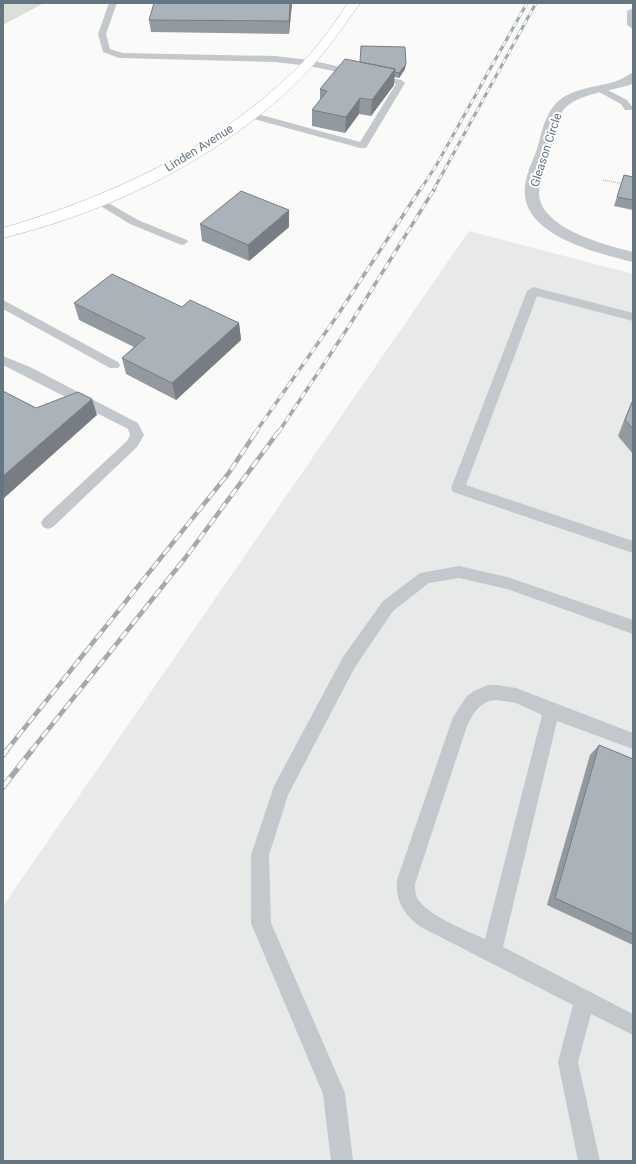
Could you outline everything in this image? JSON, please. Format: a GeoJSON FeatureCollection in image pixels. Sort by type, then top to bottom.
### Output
{"type":"FeatureCollection","features":[{"type":"Feature","properties":{"kind":"main road","name":"Linden Avenue"},"geometry":{"type":"LineString","coordinates":[[3,233],[47,220],[100,201],[151,178],[181,162],[250,115],[283,88],[309,63],[331,38],[354,3]]}},
{"type":"Feature","properties":{"kind":"street"},"geometry":{"type":"LineString","coordinates":[[633,11],[633,25]]}},
{"type":"Feature","properties":{"kind":"street","name":"Gleason Circle"},"geometry":{"type":"LineString","coordinates":[[633,77],[625,82],[571,99],[557,111],[533,184],[532,197],[541,214],[548,222],[565,234],[589,244],[633,257]]}},
{"type":"Feature","properties":{"kind":"lane"},"geometry":{"type":"LineString","coordinates":[[113,3],[102,34],[106,50],[122,56],[275,59],[309,63],[401,83],[364,146],[250,115]]}},
{"type":"Feature","properties":{"kind":"lane"},"geometry":{"type":"LineString","coordinates":[[602,90],[624,102],[628,108]]}},
{"type":"Feature","properties":{"kind":"lane"},"geometry":{"type":"LineString","coordinates":[[100,201],[134,222],[183,242]]}},
{"type":"Feature","properties":{"kind":"lane"},"geometry":{"type":"LineString","coordinates":[[633,317],[533,291],[458,488],[633,547]]}},
{"type":"Feature","properties":{"kind":"lane"},"geometry":{"type":"LineString","coordinates":[[3,304],[114,365]]}},
{"type":"Feature","properties":{"kind":"lane"},"geometry":{"type":"LineString","coordinates":[[3,360],[26,370],[132,426],[137,435],[132,444],[48,523]]}},
{"type":"Feature","properties":{"kind":"lane"},"geometry":{"type":"LineString","coordinates":[[342,1161],[334,1093],[299,1015],[261,923],[260,855],[280,792],[349,662],[388,606],[425,576],[459,572],[507,583],[633,627]]}},
{"type":"Feature","properties":{"kind":"lane"},"geometry":{"type":"LineString","coordinates":[[633,741],[510,695],[496,692],[480,696],[467,708],[459,723],[406,880],[405,889],[407,898],[414,910],[433,922],[633,1026]]}},
{"type":"Feature","properties":{"kind":"lane"},"geometry":{"type":"LineString","coordinates":[[492,952],[551,711]]}},
{"type":"Feature","properties":{"kind":"lane"},"geometry":{"type":"LineString","coordinates":[[584,1000],[568,1062],[589,1161]]}},
{"type":"Feature","properties":{"kind":"path"},"geometry":{"type":"LineString","coordinates":[[603,180],[631,185]]}},
{"type":"Feature","properties":{"kind":"shaded area"},"geometry":{"type":"Polygon","coordinates":[[[3,3],[44,3],[3,25],[3,3]]]}},
{"type":"Feature","properties":{"kind":"shaded area"},"geometry":{"type":"Polygon","coordinates":[[[469,231],[633,274],[633,1161],[3,1161],[3,906],[469,231]]]}},
{"type":"Feature","properties":{"kind":"building"},"geometry":{"type":"Polygon","coordinates":[[[154,3],[290,3],[289,21],[149,20],[154,3]]]}},
{"type":"Feature","properties":{"kind":"building"},"geometry":{"type":"Polygon","coordinates":[[[361,46],[405,47],[406,64],[399,73],[395,72],[395,69],[360,62],[361,46]]]}},
{"type":"Feature","properties":{"kind":"building"},"geometry":{"type":"Polygon","coordinates":[[[345,59],[395,69],[372,100],[360,98],[346,117],[312,110],[327,91],[320,89],[345,59]]]}},
{"type":"Feature","properties":{"kind":"building"},"geometry":{"type":"Polygon","coordinates":[[[624,175],[633,177],[633,200],[617,197],[624,175]]]}},
{"type":"Feature","properties":{"kind":"building"},"geometry":{"type":"Polygon","coordinates":[[[241,191],[289,210],[248,245],[200,224],[241,191]]]}},
{"type":"Feature","properties":{"kind":"building"},"geometry":{"type":"Polygon","coordinates":[[[112,274],[182,307],[190,300],[239,323],[172,383],[122,358],[145,338],[74,303],[112,274]]]}},
{"type":"Feature","properties":{"kind":"building"},"geometry":{"type":"Polygon","coordinates":[[[3,391],[36,408],[78,392],[92,399],[3,476],[3,391]]]}},
{"type":"Feature","properties":{"kind":"building"},"geometry":{"type":"Polygon","coordinates":[[[633,401],[633,429],[625,420],[633,401]]]}},
{"type":"Feature","properties":{"kind":"building"},"geometry":{"type":"Polygon","coordinates":[[[599,745],[633,759],[633,934],[555,898],[599,745]]]}},
{"type":"Feature","properties":{"kind":"railway"},"geometry":{"type":"LineString","coordinates":[[421,189],[437,164],[527,3]]}},
{"type":"Feature","properties":{"kind":"railway"},"geometry":{"type":"LineString","coordinates":[[434,189],[536,3]]}},
{"type":"Feature","properties":{"kind":"railway"},"geometry":{"type":"LineString","coordinates":[[255,433],[337,316],[421,188]]}},
{"type":"Feature","properties":{"kind":"railway"},"geometry":{"type":"LineString","coordinates":[[278,433],[349,326],[435,188]]}},
{"type":"Feature","properties":{"kind":"railway"},"geometry":{"type":"LineString","coordinates":[[6,751],[228,474],[256,432]]}},
{"type":"Feature","properties":{"kind":"railway"},"geometry":{"type":"LineString","coordinates":[[31,751],[186,557],[278,432]]}},
{"type":"Feature","properties":{"kind":"railway"},"geometry":{"type":"LineString","coordinates":[[3,755],[7,750]]}},
{"type":"Feature","properties":{"kind":"railway"},"geometry":{"type":"LineString","coordinates":[[3,787],[32,750]]}}]}
